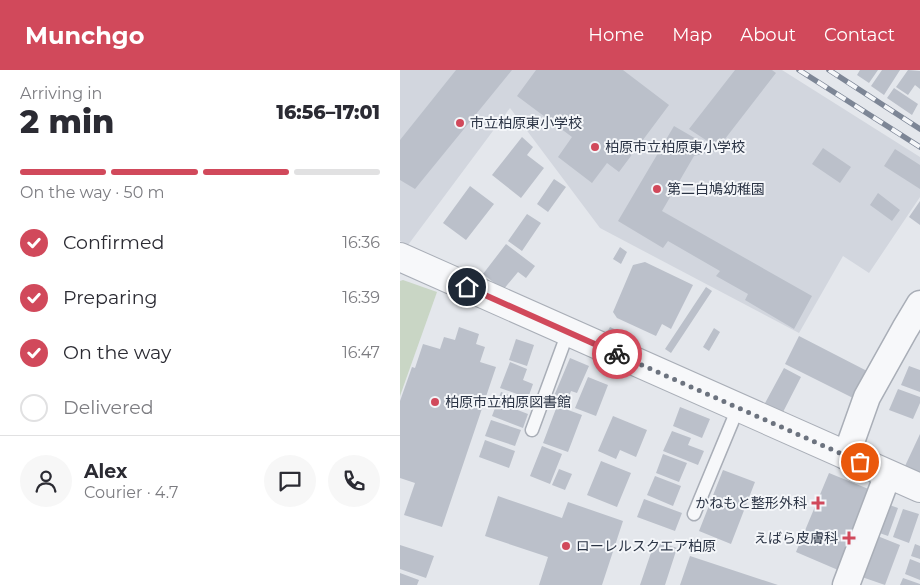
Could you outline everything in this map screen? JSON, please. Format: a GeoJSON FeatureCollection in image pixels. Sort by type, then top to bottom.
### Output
{"type":"FeatureCollection","features":[{"type":"Feature","properties":{"kind":"street"},"geometry":{"type":"LineString","coordinates":[[400,257],[920,488]]}},
{"type":"Feature","properties":{"kind":"street"},"geometry":{"type":"LineString","coordinates":[[846,456],[867,397],[920,304]]}},
{"type":"Feature","properties":{"kind":"street"},"geometry":{"type":"LineString","coordinates":[[846,585],[888,474]]}},
{"type":"Feature","properties":{"kind":"lane"},"geometry":{"type":"LineString","coordinates":[[532,430],[568,332]]}},
{"type":"Feature","properties":{"kind":"lane"},"geometry":{"type":"LineString","coordinates":[[694,514],[738,408]]}},
{"type":"Feature","properties":{"kind":"shaded area"},"geometry":{"type":"Polygon","coordinates":[[[400,70],[782,70],[920,157],[920,197],[869,273],[843,256],[799,333],[600,228],[510,108],[408,245],[400,241],[400,70]]]}},
{"type":"Feature","properties":{"kind":"green space"},"geometry":{"type":"Polygon","coordinates":[[[403,280],[437,292],[400,396],[400,281],[403,280]]]}},
{"type":"Feature","properties":{"kind":"building"},"geometry":{"type":"Polygon","coordinates":[[[456,70],[512,70],[415,189],[400,180],[400,140],[456,70]]]}},
{"type":"Feature","properties":{"kind":"building"},"geometry":{"type":"Polygon","coordinates":[[[536,70],[623,70],[669,105],[619,172],[607,163],[592,183],[558,157],[572,137],[517,96],[536,70]]]}},
{"type":"Feature","properties":{"kind":"building"},"geometry":{"type":"Polygon","coordinates":[[[735,70],[772,70],[776,73],[718,148],[689,129],[735,70]]]}},
{"type":"Feature","properties":{"kind":"building"},"geometry":{"type":"Polygon","coordinates":[[[860,70],[878,70],[869,83],[857,75],[860,70]]]}},
{"type":"Feature","properties":{"kind":"building"},"geometry":{"type":"Polygon","coordinates":[[[882,70],[900,70],[884,95],[871,86],[882,70]]]}},
{"type":"Feature","properties":{"kind":"building"},"geometry":{"type":"Polygon","coordinates":[[[908,70],[920,71],[920,89],[915,85],[908,95],[896,87],[908,70]]]}},
{"type":"Feature","properties":{"kind":"building"},"geometry":{"type":"Polygon","coordinates":[[[894,88],[918,104],[912,115],[887,98],[894,88]]]}},
{"type":"Feature","properties":{"kind":"building"},"geometry":{"type":"Polygon","coordinates":[[[674,126],[717,151],[694,156],[662,211],[812,296],[794,329],[745,300],[748,294],[716,276],[720,271],[668,241],[663,248],[618,221],[674,126]]]}},
{"type":"Feature","properties":{"kind":"building"},"geometry":{"type":"Polygon","coordinates":[[[522,137],[533,147],[527,155],[544,168],[521,198],[492,175],[522,137]]]}},
{"type":"Feature","properties":{"kind":"building"},"geometry":{"type":"Polygon","coordinates":[[[823,148],[851,167],[840,183],[812,164],[823,148]]]}},
{"type":"Feature","properties":{"kind":"building"},"geometry":{"type":"Polygon","coordinates":[[[895,149],[920,165],[920,189],[884,166],[895,149]]]}},
{"type":"Feature","properties":{"kind":"building"},"geometry":{"type":"Polygon","coordinates":[[[554,179],[566,187],[548,212],[537,204],[554,179]]]}},
{"type":"Feature","properties":{"kind":"building"},"geometry":{"type":"Polygon","coordinates":[[[470,186],[494,204],[466,240],[443,223],[470,186]]]}},
{"type":"Feature","properties":{"kind":"building"},"geometry":{"type":"Polygon","coordinates":[[[878,193],[900,210],[892,221],[870,205],[878,193]]]}},
{"type":"Feature","properties":{"kind":"building"},"geometry":{"type":"Polygon","coordinates":[[[920,201],[920,225],[909,217],[920,201]]]}},
{"type":"Feature","properties":{"kind":"building"},"geometry":{"type":"Polygon","coordinates":[[[527,214],[541,223],[522,251],[508,241],[527,214]]]}},
{"type":"Feature","properties":{"kind":"building"},"geometry":{"type":"Polygon","coordinates":[[[506,244],[535,266],[526,278],[518,272],[503,290],[483,274],[506,244]]]}},
{"type":"Feature","properties":{"kind":"building"},"geometry":{"type":"Polygon","coordinates":[[[620,247],[627,252],[621,264],[613,259],[620,247]]]}},
{"type":"Feature","properties":{"kind":"building"},"geometry":{"type":"Polygon","coordinates":[[[645,262],[693,285],[671,329],[662,324],[656,336],[617,318],[613,312],[633,265],[645,262]]]}},
{"type":"Feature","properties":{"kind":"building"},"geometry":{"type":"Polygon","coordinates":[[[706,287],[712,291],[671,353],[665,349],[706,287]]]}},
{"type":"Feature","properties":{"kind":"building"},"geometry":{"type":"Polygon","coordinates":[[[459,327],[479,334],[476,344],[485,347],[480,362],[496,367],[442,527],[404,515],[415,483],[400,478],[400,401],[412,367],[415,368],[423,344],[440,349],[444,337],[455,340],[459,327]]]}},
{"type":"Feature","properties":{"kind":"building"},"geometry":{"type":"Polygon","coordinates":[[[610,327],[625,334],[621,342],[606,334],[610,327]]]}},
{"type":"Feature","properties":{"kind":"building"},"geometry":{"type":"Polygon","coordinates":[[[714,328],[720,332],[709,351],[703,347],[714,328]]]}},
{"type":"Feature","properties":{"kind":"building"},"geometry":{"type":"Polygon","coordinates":[[[799,336],[869,372],[855,399],[785,364],[799,336]]]}},
{"type":"Feature","properties":{"kind":"building"},"geometry":{"type":"Polygon","coordinates":[[[516,339],[534,345],[527,366],[509,360],[516,339]]]}},
{"type":"Feature","properties":{"kind":"building"},"geometry":{"type":"Polygon","coordinates":[[[570,358],[589,366],[577,393],[571,391],[567,402],[554,396],[570,358]]]}},
{"type":"Feature","properties":{"kind":"building"},"geometry":{"type":"Polygon","coordinates":[[[510,362],[527,369],[523,380],[533,384],[528,398],[500,388],[510,362]]]}},
{"type":"Feature","properties":{"kind":"building"},"geometry":{"type":"Polygon","coordinates":[[[909,366],[920,370],[920,392],[901,385],[909,366]]]}},
{"type":"Feature","properties":{"kind":"building"},"geometry":{"type":"Polygon","coordinates":[[[784,368],[801,377],[782,414],[764,405],[784,368]]]}},
{"type":"Feature","properties":{"kind":"building"},"geometry":{"type":"Polygon","coordinates":[[[588,377],[608,385],[596,416],[575,408],[588,377]]]}},
{"type":"Feature","properties":{"kind":"building"},"geometry":{"type":"Polygon","coordinates":[[[898,389],[920,397],[920,403],[913,419],[889,410],[898,389]]]}},
{"type":"Feature","properties":{"kind":"building"},"geometry":{"type":"Polygon","coordinates":[[[501,392],[519,399],[515,409],[528,414],[523,428],[492,416],[501,392]]]}},
{"type":"Feature","properties":{"kind":"building"},"geometry":{"type":"Polygon","coordinates":[[[557,406],[582,415],[568,452],[543,443],[557,406]]]}},
{"type":"Feature","properties":{"kind":"building"},"geometry":{"type":"Polygon","coordinates":[[[680,407],[710,419],[702,438],[673,426],[680,407]]]}},
{"type":"Feature","properties":{"kind":"building"},"geometry":{"type":"Polygon","coordinates":[[[613,416],[647,430],[636,457],[620,450],[616,459],[598,451],[613,416]]]}},
{"type":"Feature","properties":{"kind":"building"},"geometry":{"type":"Polygon","coordinates":[[[491,420],[521,430],[515,446],[485,436],[491,420]]]}},
{"type":"Feature","properties":{"kind":"building"},"geometry":{"type":"Polygon","coordinates":[[[672,431],[691,438],[688,445],[704,451],[698,465],[663,451],[672,431]]]}},
{"type":"Feature","properties":{"kind":"building"},"geometry":{"type":"Polygon","coordinates":[[[920,434],[920,473],[905,466],[920,434]]]}},
{"type":"Feature","properties":{"kind":"building"},"geometry":{"type":"Polygon","coordinates":[[[485,440],[515,451],[509,468],[479,457],[485,440]]]}},
{"type":"Feature","properties":{"kind":"building"},"geometry":{"type":"Polygon","coordinates":[[[542,446],[562,454],[550,484],[530,476],[542,446]]]}},
{"type":"Feature","properties":{"kind":"building"},"geometry":{"type":"Polygon","coordinates":[[[663,454],[687,463],[679,482],[656,473],[663,454]]]}},
{"type":"Feature","properties":{"kind":"building"},"geometry":{"type":"Polygon","coordinates":[[[601,461],[631,473],[617,507],[587,495],[601,461]]]}},
{"type":"Feature","properties":{"kind":"building"},"geometry":{"type":"Polygon","coordinates":[[[559,469],[572,474],[565,490],[552,485],[559,469]]]}},
{"type":"Feature","properties":{"kind":"building"},"geometry":{"type":"Polygon","coordinates":[[[723,470],[755,482],[731,544],[699,531],[723,470]]]}},
{"type":"Feature","properties":{"kind":"building"},"geometry":{"type":"Polygon","coordinates":[[[829,473],[871,490],[838,570],[796,552],[829,473]]]}},
{"type":"Feature","properties":{"kind":"building"},"geometry":{"type":"Polygon","coordinates":[[[655,476],[681,486],[673,506],[647,495],[655,476]]]}},
{"type":"Feature","properties":{"kind":"building","name":"ローレルスクエア柏原"},"geometry":{"type":"Polygon","coordinates":[[[498,496],[562,518],[568,502],[623,521],[602,585],[539,585],[548,557],[485,536],[498,496]]]}},
{"type":"Feature","properties":{"kind":"building"},"geometry":{"type":"Polygon","coordinates":[[[644,499],[682,513],[675,531],[637,517],[644,499]]]}},
{"type":"Feature","properties":{"kind":"building"},"geometry":{"type":"Polygon","coordinates":[[[884,503],[898,508],[888,536],[874,531],[884,503]]]}},
{"type":"Feature","properties":{"kind":"building"},"geometry":{"type":"Polygon","coordinates":[[[903,509],[919,514],[909,543],[893,537],[903,509]]]}},
{"type":"Feature","properties":{"kind":"building"},"geometry":{"type":"Polygon","coordinates":[[[875,535],[900,545],[885,585],[859,576],[875,535]]]}},
{"type":"Feature","properties":{"kind":"building"},"geometry":{"type":"Polygon","coordinates":[[[655,541],[677,548],[665,585],[640,585],[655,541]]]}},
{"type":"Feature","properties":{"kind":"building"},"geometry":{"type":"Polygon","coordinates":[[[915,544],[920,546],[920,559],[911,556],[915,544]]]}},
{"type":"Feature","properties":{"kind":"building"},"geometry":{"type":"Polygon","coordinates":[[[400,545],[434,556],[426,578],[400,569],[400,545]]]}},
{"type":"Feature","properties":{"kind":"building"},"geometry":{"type":"Polygon","coordinates":[[[690,556],[778,585],[680,585],[690,556]]]}},
{"type":"Feature","properties":{"kind":"building"},"geometry":{"type":"Polygon","coordinates":[[[910,559],[920,563],[920,580],[905,574],[910,559]]]}},
{"type":"Feature","properties":{"kind":"building"},"geometry":{"type":"Polygon","coordinates":[[[400,573],[419,580],[417,585],[400,585],[400,573]]]}},
{"type":"Feature","properties":{"kind":"building"},"geometry":{"type":"Polygon","coordinates":[[[903,578],[920,584],[920,585],[900,585],[903,578]]]}},
{"type":"Feature","properties":{"kind":"railway"},"geometry":{"type":"LineString","coordinates":[[799,70],[920,147]]}},
{"type":"Feature","properties":{"kind":"railway"},"geometry":{"type":"LineString","coordinates":[[829,70],[920,129]]}},
{"type":"Feature","properties":{"kind":"way so far"},"geometry":{"type":"LineString","coordinates":[[617,354],[860,462]]}},
{"type":"Feature","properties":{"kind":"place","name":"市立柏原東小学校"},"geometry":{"type":"Point","coordinates":[460,123]}},
{"type":"Feature","properties":{"kind":"place","name":"柏原市立柏原東小学校"},"geometry":{"type":"Point","coordinates":[595,147]}},
{"type":"Feature","properties":{"kind":"place","name":"第二白鳩幼稚園"},"geometry":{"type":"Point","coordinates":[657,189]}},
{"type":"Feature","properties":{"kind":"place","name":"柏原市立柏原図書館"},"geometry":{"type":"Point","coordinates":[435,402]}},
{"type":"Feature","properties":{"kind":"place","name":"かねもと整形外科"},"geometry":{"type":"Point","coordinates":[818,503]}},
{"type":"Feature","properties":{"kind":"place","name":"えばら皮膚科"},"geometry":{"type":"Point","coordinates":[849,538]}},
{"type":"Feature","properties":{"kind":"place","name":"ローレルスクエア柏原"},"geometry":{"type":"Point","coordinates":[566,546]}},
{"type":"Feature","properties":{"kind":"route"},"geometry":{"type":"LineString","coordinates":[[467,287],[617,354]]}}]}
